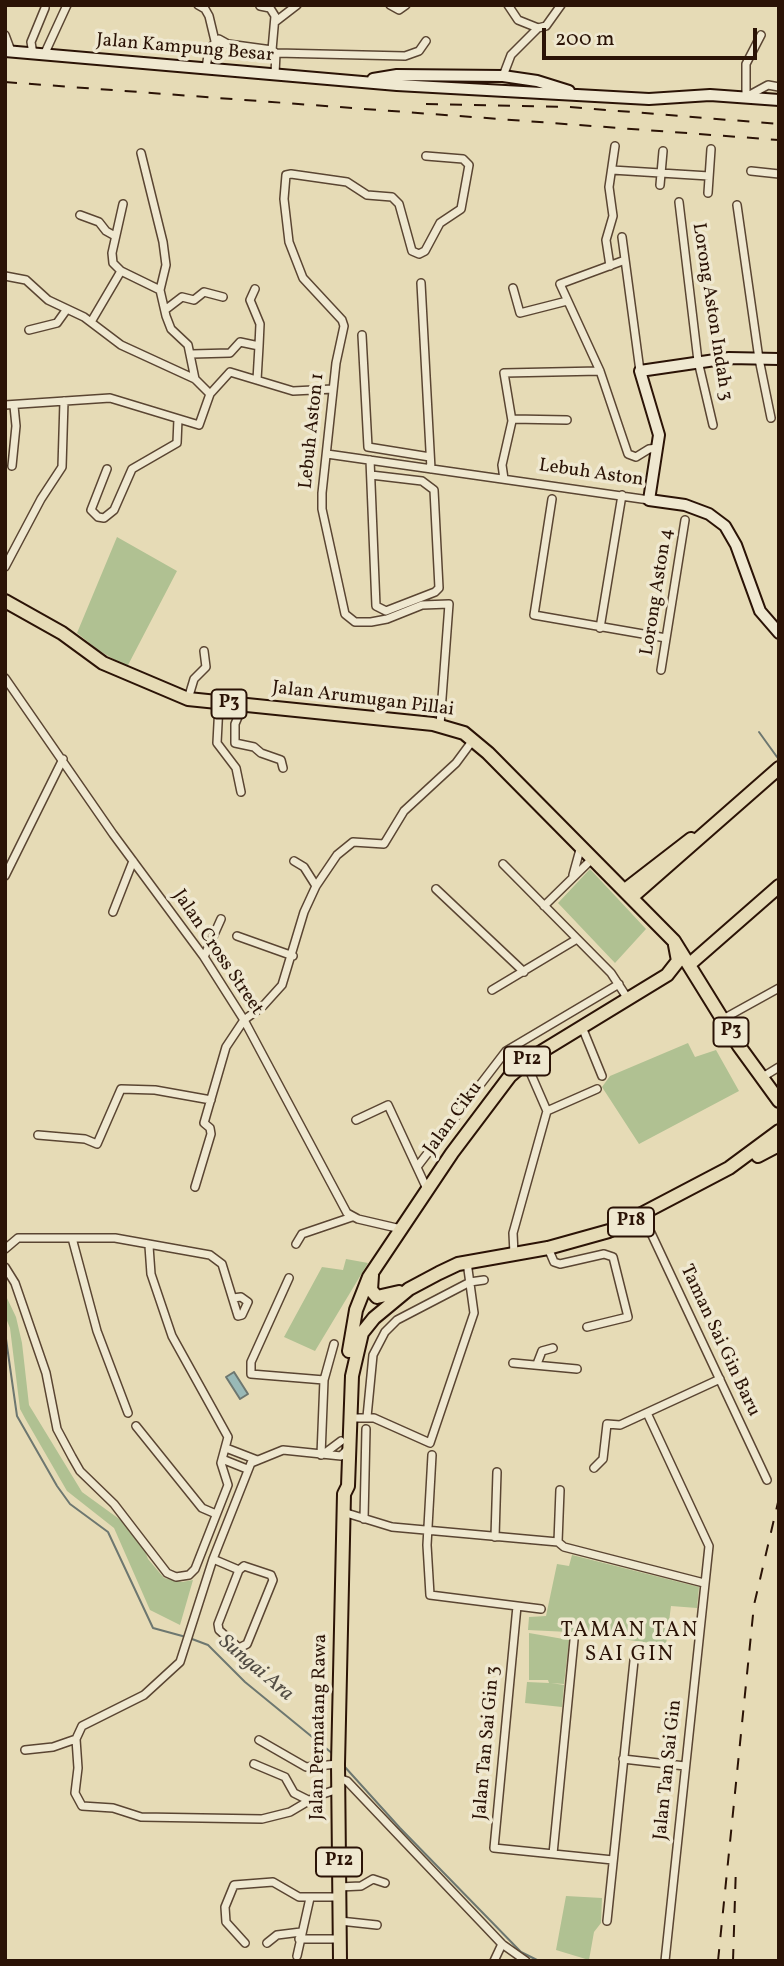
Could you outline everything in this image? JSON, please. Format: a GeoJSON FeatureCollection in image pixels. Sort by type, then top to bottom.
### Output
{"type":"FeatureCollection","features":[{"type":"Feature","properties":{"kind":"main road","name":"Jalan Arumugan Pillai"},"geometry":{"type":"LineString","coordinates":[[5,601],[52,627],[103,663],[188,699],[440,725],[464,733],[582,846],[674,941],[691,963],[761,1078],[779,1101]]}},
{"type":"Feature","properties":{"kind":"main road"},"geometry":{"type":"LineString","coordinates":[[628,894],[685,842],[700,835],[779,768]]}},
{"type":"Feature","properties":{"kind":"main road"},"geometry":{"type":"LineString","coordinates":[[691,963],[779,886]]}},
{"type":"Feature","properties":{"kind":"main road"},"geometry":{"type":"LineString","coordinates":[[667,975],[678,961],[674,941]]}},
{"type":"Feature","properties":{"kind":"main road"},"geometry":{"type":"LineString","coordinates":[[667,975],[684,974],[702,985]]}},
{"type":"Feature","properties":{"kind":"main road","name":"Jalan Ciku"},"geometry":{"type":"LineString","coordinates":[[373,1271],[427,1190],[496,1095],[523,1064],[667,975]]}},
{"type":"Feature","properties":{"kind":"main road","name":"P18"},"geometry":{"type":"LineString","coordinates":[[737,1163],[779,1131]]}},
{"type":"Feature","properties":{"kind":"main road","name":"P18"},"geometry":{"type":"LineString","coordinates":[[409,1289],[467,1262],[548,1248],[600,1234],[643,1216],[737,1163],[778,1146]]}},
{"type":"Feature","properties":{"kind":"main road"},"geometry":{"type":"LineString","coordinates":[[373,1271],[371,1287],[377,1297],[386,1297],[409,1289]]}},
{"type":"Feature","properties":{"kind":"main road","name":"Jalan Permatang Rawa"},"geometry":{"type":"LineString","coordinates":[[340,1961],[338,1745],[344,1388],[357,1304],[373,1271]]}},
{"type":"Feature","properties":{"kind":"main road","name":"P12"},"geometry":{"type":"LineString","coordinates":[[368,1324],[409,1289]]}},
{"type":"Feature","properties":{"kind":"main road"},"geometry":{"type":"LineString","coordinates":[[354,1325],[363,1314],[369,1316],[368,1324]]}},
{"type":"Feature","properties":{"kind":"main road","name":"Jalan Permatang Rawa"},"geometry":{"type":"LineString","coordinates":[[343,1448],[350,1418],[357,1346],[368,1324]]}},
{"type":"Feature","properties":{"kind":"street"},"geometry":{"type":"LineString","coordinates":[[45,8],[31,42],[38,54],[67,5]]}},
{"type":"Feature","properties":{"kind":"street"},"geometry":{"type":"LineString","coordinates":[[198,5],[205,9],[209,16],[215,41]]}},
{"type":"Feature","properties":{"kind":"street"},"geometry":{"type":"LineString","coordinates":[[275,22],[297,5]]}},
{"type":"Feature","properties":{"kind":"street"},"geometry":{"type":"LineString","coordinates":[[390,5],[399,10],[406,5]]}},
{"type":"Feature","properties":{"kind":"street"},"geometry":{"type":"LineString","coordinates":[[508,5],[519,20],[538,28]]}},
{"type":"Feature","properties":{"kind":"street"},"geometry":{"type":"LineString","coordinates":[[502,76],[511,55],[538,28],[546,26],[561,5]]}},
{"type":"Feature","properties":{"kind":"street"},"geometry":{"type":"LineString","coordinates":[[260,6],[272,10],[275,22],[275,74]]}},
{"type":"Feature","properties":{"kind":"street"},"geometry":{"type":"LineString","coordinates":[[5,34],[8,51]]}},
{"type":"Feature","properties":{"kind":"street"},"geometry":{"type":"LineString","coordinates":[[761,34],[746,64],[746,97],[768,85],[779,86]]}},
{"type":"Feature","properties":{"kind":"street"},"geometry":{"type":"LineString","coordinates":[[215,41],[274,51],[405,56],[419,51],[426,41]]}},
{"type":"Feature","properties":{"kind":"street"},"geometry":{"type":"LineString","coordinates":[[206,68],[209,49],[215,41]]}},
{"type":"Feature","properties":{"kind":"street","name":"Jalan Kampung Besar"},"geometry":{"type":"LineString","coordinates":[[8,51],[362,82],[649,99],[710,95],[779,100]]}},
{"type":"Feature","properties":{"kind":"street","name":"Jalan Kampung Besar"},"geometry":{"type":"LineString","coordinates":[[362,82],[397,75],[502,76],[550,84],[581,95]]}},
{"type":"Feature","properties":{"kind":"street"},"geometry":{"type":"LineString","coordinates":[[610,266],[606,240],[613,216],[609,193],[615,146]]}},
{"type":"Feature","properties":{"kind":"street"},"geometry":{"type":"LineString","coordinates":[[708,192],[711,149]]}},
{"type":"Feature","properties":{"kind":"street"},"geometry":{"type":"LineString","coordinates":[[660,185],[663,151]]}},
{"type":"Feature","properties":{"kind":"street"},"geometry":{"type":"LineString","coordinates":[[141,153],[163,242],[166,265],[160,290],[171,329],[188,345],[192,354],[195,379]]}},
{"type":"Feature","properties":{"kind":"street","name":"Lebuh Aston 1"},"geometry":{"type":"LineString","coordinates":[[426,156],[463,159],[469,165],[461,209],[440,223],[425,251],[419,254],[412,251],[399,204],[392,197],[367,195],[347,182],[286,175],[284,219],[293,256],[303,278],[342,320],[344,326],[333,389],[322,509],[345,614],[355,622],[379,621],[422,606],[449,604],[440,725]]}},
{"type":"Feature","properties":{"kind":"street"},"geometry":{"type":"LineString","coordinates":[[612,170],[709,176]]}},
{"type":"Feature","properties":{"kind":"street"},"geometry":{"type":"LineString","coordinates":[[751,171],[779,174]]}},
{"type":"Feature","properties":{"kind":"street","name":"Lorong Aston Indah 3"},"geometry":{"type":"LineString","coordinates":[[679,202],[698,361],[713,425]]}},
{"type":"Feature","properties":{"kind":"street"},"geometry":{"type":"LineString","coordinates":[[123,204],[111,258],[121,271],[160,290]]}},
{"type":"Feature","properties":{"kind":"street"},"geometry":{"type":"LineString","coordinates":[[737,205],[759,359],[771,418]]}},
{"type":"Feature","properties":{"kind":"street"},"geometry":{"type":"LineString","coordinates":[[80,215],[99,222],[106,231],[115,236]]}},
{"type":"Feature","properties":{"kind":"street"},"geometry":{"type":"LineString","coordinates":[[622,237],[640,372],[659,435],[649,500]]}},
{"type":"Feature","properties":{"kind":"street"},"geometry":{"type":"LineString","coordinates":[[625,260],[560,284],[600,371],[628,454],[636,457],[649,449],[657,448]]}},
{"type":"Feature","properties":{"kind":"street"},"geometry":{"type":"LineString","coordinates":[[91,322],[121,271]]}},
{"type":"Feature","properties":{"kind":"street"},"geometry":{"type":"LineString","coordinates":[[5,276],[26,280],[48,300],[91,322],[121,345],[195,379],[210,394]]}},
{"type":"Feature","properties":{"kind":"street"},"geometry":{"type":"LineString","coordinates":[[421,283],[431,469]]}},
{"type":"Feature","properties":{"kind":"street"},"geometry":{"type":"LineString","coordinates":[[513,288],[520,313],[567,301]]}},
{"type":"Feature","properties":{"kind":"street"},"geometry":{"type":"LineString","coordinates":[[255,289],[250,300],[260,324],[257,380]]}},
{"type":"Feature","properties":{"kind":"street"},"geometry":{"type":"LineString","coordinates":[[165,310],[182,297],[194,300],[204,292],[223,297]]}},
{"type":"Feature","properties":{"kind":"street"},"geometry":{"type":"LineString","coordinates":[[29,330],[57,323],[67,309]]}},
{"type":"Feature","properties":{"kind":"street"},"geometry":{"type":"LineString","coordinates":[[362,335],[368,447],[430,457]]}},
{"type":"Feature","properties":{"kind":"street"},"geometry":{"type":"LineString","coordinates":[[192,354],[230,353],[240,342],[259,346]]}},
{"type":"Feature","properties":{"kind":"street"},"geometry":{"type":"LineString","coordinates":[[640,372],[698,361],[779,359]]}},
{"type":"Feature","properties":{"kind":"street"},"geometry":{"type":"LineString","coordinates":[[504,479],[502,465],[512,419],[511,402],[503,381],[506,371],[600,371]]}},
{"type":"Feature","properties":{"kind":"street"},"geometry":{"type":"LineString","coordinates":[[12,466],[16,426],[10,406],[42,401],[110,398],[202,424],[210,394],[230,372],[293,391],[333,389]]}},
{"type":"Feature","properties":{"kind":"street"},"geometry":{"type":"LineString","coordinates":[[5,567],[41,499],[62,467],[64,401]]}},
{"type":"Feature","properties":{"kind":"street"},"geometry":{"type":"LineString","coordinates":[[107,469],[91,510],[98,517],[104,518],[114,510],[132,469],[177,443],[178,419]]}},
{"type":"Feature","properties":{"kind":"street"},"geometry":{"type":"LineString","coordinates":[[512,419],[567,420]]}},
{"type":"Feature","properties":{"kind":"street","name":"Lebuh Aston"},"geometry":{"type":"LineString","coordinates":[[327,454],[622,495],[685,505],[709,514],[724,526],[736,545],[760,611],[779,633]]}},
{"type":"Feature","properties":{"kind":"street"},"geometry":{"type":"LineString","coordinates":[[370,460],[370,475],[376,606],[386,611],[439,588],[434,490],[429,484],[370,475]]}},
{"type":"Feature","properties":{"kind":"street"},"geometry":{"type":"LineString","coordinates":[[600,628],[622,495]]}},
{"type":"Feature","properties":{"kind":"street"},"geometry":{"type":"LineString","coordinates":[[552,499],[534,615],[666,638]]}},
{"type":"Feature","properties":{"kind":"street","name":"Lorong Aston 4"},"geometry":{"type":"LineString","coordinates":[[661,670],[685,520]]}},
{"type":"Feature","properties":{"kind":"street"},"geometry":{"type":"LineString","coordinates":[[188,699],[194,679],[206,667],[204,651]]}},
{"type":"Feature","properties":{"kind":"street","name":"Jalan Cross Street"},"geometry":{"type":"LineString","coordinates":[[5,678],[204,957],[244,1020],[352,1217]]}},
{"type":"Feature","properties":{"kind":"street"},"geometry":{"type":"LineString","coordinates":[[219,704],[217,743],[236,768],[241,792]]}},
{"type":"Feature","properties":{"kind":"street"},"geometry":{"type":"LineString","coordinates":[[243,705],[235,724],[235,743],[254,747],[261,753],[281,760],[283,768]]}},
{"type":"Feature","properties":{"kind":"street"},"geometry":{"type":"LineString","coordinates":[[195,1187],[211,1134],[210,1128],[204,1123],[226,1047],[244,1020],[282,985],[293,956],[304,912],[316,886],[337,855],[353,842],[384,844],[404,811],[456,763],[474,740]]}},
{"type":"Feature","properties":{"kind":"street"},"geometry":{"type":"LineString","coordinates":[[5,876],[63,759]]}},
{"type":"Feature","properties":{"kind":"street"},"geometry":{"type":"LineString","coordinates":[[572,876],[582,846]]}},
{"type":"Feature","properties":{"kind":"street"},"geometry":{"type":"LineString","coordinates":[[544,905],[593,858]]}},
{"type":"Feature","properties":{"kind":"street"},"geometry":{"type":"LineString","coordinates":[[113,912],[133,861]]}},
{"type":"Feature","properties":{"kind":"street"},"geometry":{"type":"LineString","coordinates":[[294,861],[304,867],[316,886]]}},
{"type":"Feature","properties":{"kind":"street"},"geometry":{"type":"LineString","coordinates":[[503,864],[619,984],[628,999]]}},
{"type":"Feature","properties":{"kind":"street"},"geometry":{"type":"LineString","coordinates":[[436,889],[524,972]]}},
{"type":"Feature","properties":{"kind":"street"},"geometry":{"type":"LineString","coordinates":[[204,957],[220,919]]}},
{"type":"Feature","properties":{"kind":"street"},"geometry":{"type":"LineString","coordinates":[[237,936],[293,956]]}},
{"type":"Feature","properties":{"kind":"street"},"geometry":{"type":"LineString","coordinates":[[492,990],[577,939]]}},
{"type":"Feature","properties":{"kind":"street"},"geometry":{"type":"LineString","coordinates":[[417,1167],[506,1051],[619,984]]}},
{"type":"Feature","properties":{"kind":"street"},"geometry":{"type":"LineString","coordinates":[[723,1019],[779,988]]}},
{"type":"Feature","properties":{"kind":"street"},"geometry":{"type":"LineString","coordinates":[[582,1027],[602,1076]]}},
{"type":"Feature","properties":{"kind":"street"},"geometry":{"type":"LineString","coordinates":[[514,1254],[513,1233],[547,1111],[530,1072],[523,1064]]}},
{"type":"Feature","properties":{"kind":"street"},"geometry":{"type":"LineString","coordinates":[[761,1078],[779,1067]]}},
{"type":"Feature","properties":{"kind":"street"},"geometry":{"type":"LineString","coordinates":[[38,1135],[85,1139],[97,1144],[121,1088],[155,1090],[211,1100]]}},
{"type":"Feature","properties":{"kind":"street"},"geometry":{"type":"LineString","coordinates":[[547,1111],[597,1090]]}},
{"type":"Feature","properties":{"kind":"street"},"geometry":{"type":"LineString","coordinates":[[356,1120],[388,1105],[427,1190]]}},
{"type":"Feature","properties":{"kind":"street","name":"Taman Sai Gin Baru"},"geometry":{"type":"LineString","coordinates":[[643,1216],[767,1480]]}},
{"type":"Feature","properties":{"kind":"street"},"geometry":{"type":"LineString","coordinates":[[296,1244],[302,1234],[352,1217],[401,1229]]}},
{"type":"Feature","properties":{"kind":"street"},"geometry":{"type":"LineString","coordinates":[[5,1249],[18,1238],[114,1238],[210,1255],[222,1264],[233,1298]]}},
{"type":"Feature","properties":{"kind":"street"},"geometry":{"type":"LineString","coordinates":[[72,1238],[89,1303],[128,1413]]}},
{"type":"Feature","properties":{"kind":"street"},"geometry":{"type":"LineString","coordinates":[[5,1266],[15,1283],[46,1373],[57,1429],[72,1457],[80,1471],[114,1504],[167,1573],[176,1577],[189,1575],[195,1569],[228,1485],[222,1459],[228,1437],[186,1363],[163,1312],[149,1266],[149,1246]]}},
{"type":"Feature","properties":{"kind":"street"},"geometry":{"type":"LineString","coordinates":[[548,1248],[554,1262],[560,1264],[610,1254],[613,1257],[628,1317],[587,1327]]}},
{"type":"Feature","properties":{"kind":"street"},"geometry":{"type":"LineString","coordinates":[[350,1418],[367,1417],[430,1443],[474,1313],[467,1262]]}},
{"type":"Feature","properties":{"kind":"street"},"geometry":{"type":"LineString","coordinates":[[289,1278],[251,1362],[251,1374],[324,1380]]}},
{"type":"Feature","properties":{"kind":"street"},"geometry":{"type":"LineString","coordinates":[[367,1417],[373,1355],[385,1332],[397,1320],[470,1282],[484,1280]]}},
{"type":"Feature","properties":{"kind":"street"},"geometry":{"type":"LineString","coordinates":[[321,1455],[324,1380],[334,1344]]}},
{"type":"Feature","properties":{"kind":"street"},"geometry":{"type":"LineString","coordinates":[[537,1364],[542,1351],[553,1348]]}},
{"type":"Feature","properties":{"kind":"street"},"geometry":{"type":"LineString","coordinates":[[513,1363],[577,1369]]}},
{"type":"Feature","properties":{"kind":"street"},"geometry":{"type":"LineString","coordinates":[[594,1468],[603,1459],[607,1424],[620,1425],[720,1379]]}},
{"type":"Feature","properties":{"kind":"street","name":"Jalan Tan Sai Gin"},"geometry":{"type":"LineString","coordinates":[[647,1413],[709,1546],[665,1961]]}},
{"type":"Feature","properties":{"kind":"street"},"geometry":{"type":"LineString","coordinates":[[136,1426],[202,1508],[216,1514]]}},
{"type":"Feature","properties":{"kind":"street"},"geometry":{"type":"LineString","coordinates":[[364,1519],[366,1429]]}},
{"type":"Feature","properties":{"kind":"street"},"geometry":{"type":"LineString","coordinates":[[226,1448],[257,1460]]}},
{"type":"Feature","properties":{"kind":"street"},"geometry":{"type":"LineString","coordinates":[[338,1777],[309,1800],[277,1817],[237,1820],[218,1816],[141,1817],[113,1808],[82,1806],[75,1793],[78,1768],[76,1739],[82,1726],[144,1695],[173,1671],[184,1656],[185,1641],[247,1469],[257,1460],[282,1450],[321,1455],[343,1448]]}},
{"type":"Feature","properties":{"kind":"street"},"geometry":{"type":"LineString","coordinates":[[321,1455],[343,1448]]}},
{"type":"Feature","properties":{"kind":"street"},"geometry":{"type":"LineString","coordinates":[[432,1455],[430,1595],[541,1609]]}},
{"type":"Feature","properties":{"kind":"street"},"geometry":{"type":"LineString","coordinates":[[222,1459],[247,1469]]}},
{"type":"Feature","properties":{"kind":"street"},"geometry":{"type":"LineString","coordinates":[[495,1537],[497,1472]]}},
{"type":"Feature","properties":{"kind":"street"},"geometry":{"type":"LineString","coordinates":[[558,1542],[560,1490]]}},
{"type":"Feature","properties":{"kind":"street"},"geometry":{"type":"LineString","coordinates":[[343,1512],[392,1527],[558,1542],[564,1547],[704,1583]]}},
{"type":"Feature","properties":{"kind":"street"},"geometry":{"type":"LineString","coordinates":[[213,1559],[239,1570]]}},
{"type":"Feature","properties":{"kind":"street"},"geometry":{"type":"LineString","coordinates":[[244,1566],[271,1575],[272,1580],[247,1644],[242,1648],[237,1647],[219,1630],[218,1624],[239,1570],[244,1566]]}},
{"type":"Feature","properties":{"kind":"street","name":"Jalan Tan Sai Gin 3"},"geometry":{"type":"LineString","coordinates":[[517,1606],[494,1847],[613,1860]]}},
{"type":"Feature","properties":{"kind":"street"},"geometry":{"type":"LineString","coordinates":[[553,1854],[574,1640]]}},
{"type":"Feature","properties":{"kind":"street"},"geometry":{"type":"LineString","coordinates":[[607,1921],[635,1651]]}},
{"type":"Feature","properties":{"kind":"street"},"geometry":{"type":"LineString","coordinates":[[25,1750],[53,1747],[76,1739]]}},
{"type":"Feature","properties":{"kind":"street"},"geometry":{"type":"LineString","coordinates":[[259,1740],[306,1767],[347,1781],[502,1944],[526,1961]]}},
{"type":"Feature","properties":{"kind":"street"},"geometry":{"type":"LineString","coordinates":[[623,1759],[685,1766]]}},
{"type":"Feature","properties":{"kind":"street"},"geometry":{"type":"LineString","coordinates":[[254,1764],[285,1777],[294,1793],[309,1800]]}},
{"type":"Feature","properties":{"kind":"street"},"geometry":{"type":"LineString","coordinates":[[245,1943],[226,1923],[225,1908],[234,1885],[273,1882],[299,1897],[310,1898],[361,1886],[373,1879],[385,1883]]}},
{"type":"Feature","properties":{"kind":"street"},"geometry":{"type":"LineString","coordinates":[[297,1956],[310,1898]]}},
{"type":"Feature","properties":{"kind":"street"},"geometry":{"type":"LineString","coordinates":[[340,1921],[377,1925]]}},
{"type":"Feature","properties":{"kind":"street"},"geometry":{"type":"LineString","coordinates":[[267,1943],[277,1935],[340,1939]]}},
{"type":"Feature","properties":{"kind":"street"},"geometry":{"type":"LineString","coordinates":[[494,1961],[502,1944]]}},
{"type":"Feature","properties":{"kind":"green space"},"geometry":{"type":"Polygon","coordinates":[[[117,537],[177,571],[127,667],[98,650],[77,633],[117,537]]]}},
{"type":"Feature","properties":{"kind":"green space"},"geometry":{"type":"Polygon","coordinates":[[[590,869],[646,929],[615,963],[558,903],[590,869]]]}},
{"type":"Feature","properties":{"kind":"green space"},"geometry":{"type":"Polygon","coordinates":[[[688,1043],[695,1057],[716,1050],[739,1091],[639,1144],[602,1087],[610,1076],[688,1043]]]}},
{"type":"Feature","properties":{"kind":"green space"},"geometry":{"type":"Polygon","coordinates":[[[346,1259],[368,1263],[315,1351],[284,1337],[322,1267],[343,1270],[346,1259]]]}},
{"type":"Feature","properties":{"kind":"green space"},"geometry":{"type":"Polygon","coordinates":[[[5,1294],[16,1317],[22,1343],[29,1405],[82,1492],[122,1521],[143,1545],[148,1559],[164,1578],[182,1582],[193,1580],[180,1625],[150,1610],[114,1528],[67,1491],[20,1409],[10,1328],[5,1316],[5,1294]]]}},
{"type":"Feature","properties":{"kind":"green space"},"geometry":{"type":"Polygon","coordinates":[[[572,1555],[699,1587],[697,1608],[671,1606],[666,1645],[569,1632],[528,1630],[529,1617],[546,1616],[557,1564],[569,1566],[572,1555]]]}},
{"type":"Feature","properties":{"kind":"green space"},"geometry":{"type":"Polygon","coordinates":[[[529,1633],[569,1640],[564,1684],[551,1683],[564,1685],[562,1707],[525,1703],[527,1682],[549,1683],[548,1680],[529,1680],[529,1633]]]}},
{"type":"Feature","properties":{"kind":"green space"},"geometry":{"type":"Polygon","coordinates":[[[566,1896],[602,1898],[601,1923],[594,1932],[589,1960],[556,1950],[566,1896]]]}},
{"type":"Feature","properties":{"kind":"water"},"geometry":{"type":"Polygon","coordinates":[[[234,1372],[248,1394],[240,1399],[226,1377],[234,1372]]]}},
{"type":"Feature","properties":{"kind":"waterway"},"geometry":{"type":"LineString","coordinates":[[759,732],[777,757]]}},
{"type":"Feature","properties":{"kind":"waterway","name":"Sungai Ara"},"geometry":{"type":"LineString","coordinates":[[5,1332],[17,1416],[57,1486],[70,1504],[108,1532],[153,1628],[186,1637]]}},
{"type":"Feature","properties":{"kind":"waterway","name":"Sungai Ara"},"geometry":{"type":"LineString","coordinates":[[192,1639],[208,1645],[245,1682],[333,1754]]}},
{"type":"Feature","properties":{"kind":"waterway","name":"Sungai Ara"},"geometry":{"type":"LineString","coordinates":[[344,1766],[400,1828],[521,1952],[539,1961]]}},
{"type":"Feature","properties":{"kind":"railway"},"geometry":{"type":"LineString","coordinates":[[5,82],[779,140]]}},
{"type":"Feature","properties":{"kind":"railway"},"geometry":{"type":"LineString","coordinates":[[426,104],[570,107],[779,124]]}},
{"type":"Feature","properties":{"kind":"railway"},"geometry":{"type":"LineString","coordinates":[[718,1961],[754,1605],[779,1498]]}},
{"type":"Feature","properties":{"kind":"railway"},"geometry":{"type":"LineString","coordinates":[[733,1961],[736,1866]]}},
{"type":"Feature","properties":{"kind":"district","name":"TAMAN TAN SAI GIN"},"geometry":{"type":"Point","coordinates":[630,1644]}}]}
